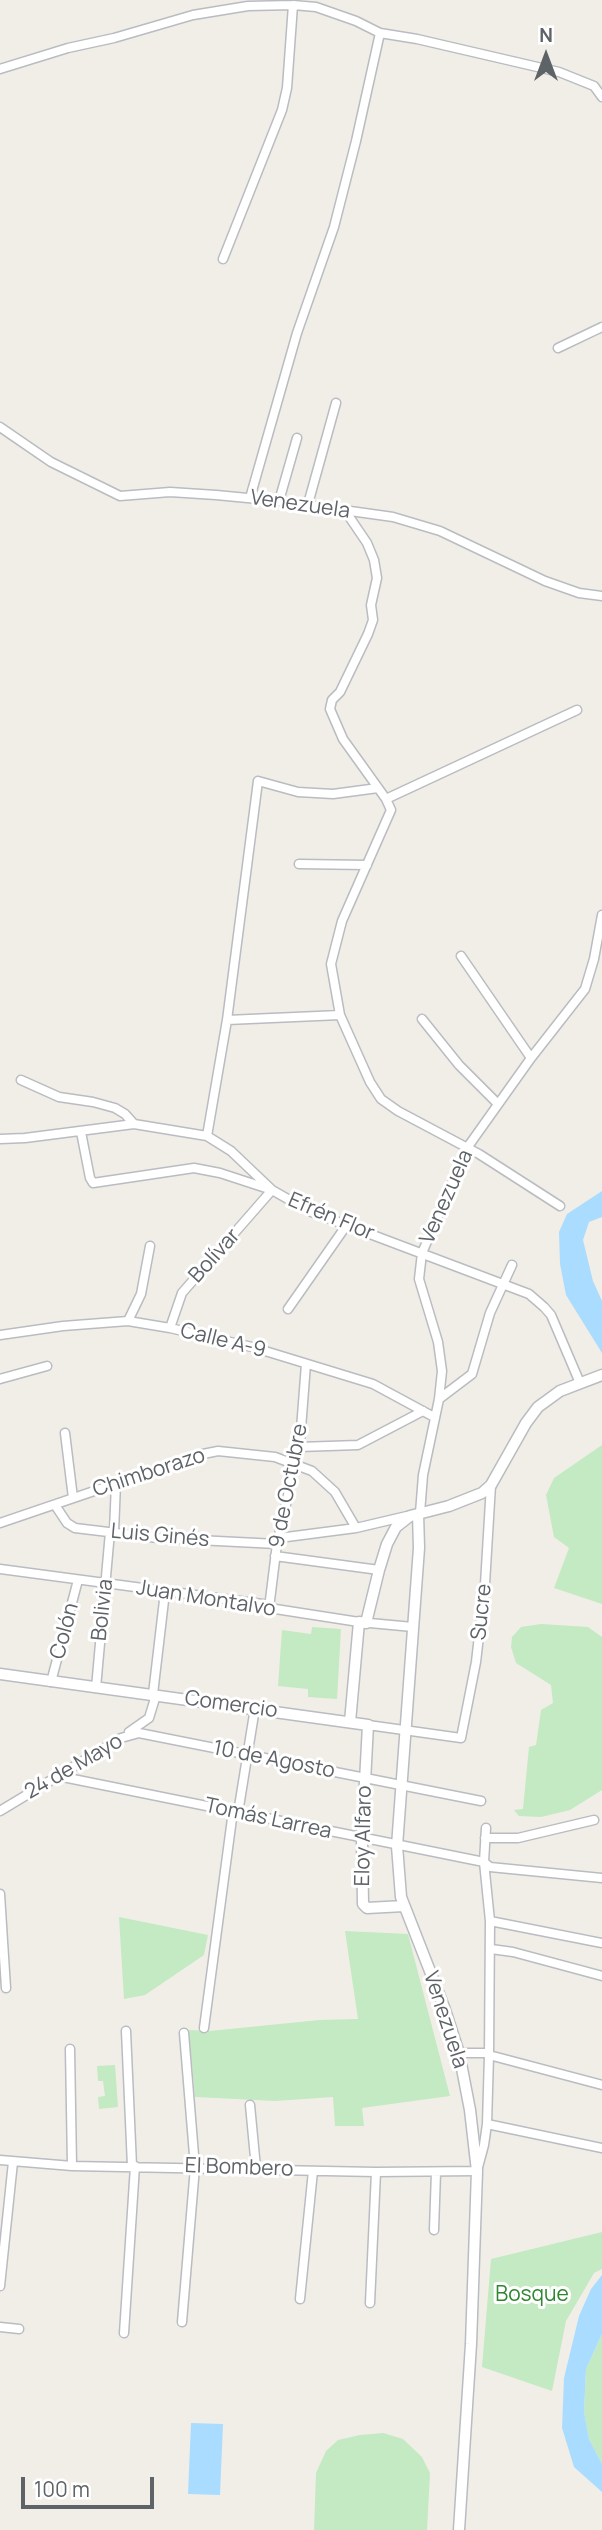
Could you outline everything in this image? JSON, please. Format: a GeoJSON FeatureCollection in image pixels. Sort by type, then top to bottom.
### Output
{"type":"FeatureCollection","features":[{"type":"Feature","properties":{"kind":"street"},"geometry":{"type":"LineString","coordinates":[[0,69],[193,15],[248,6],[314,3],[380,33],[559,72],[598,85],[602,97]]}},
{"type":"Feature","properties":{"kind":"street"},"geometry":{"type":"LineString","coordinates":[[223,259],[282,110],[287,89],[293,5]]}},
{"type":"Feature","properties":{"kind":"street"},"geometry":{"type":"LineString","coordinates":[[250,498],[297,333],[334,227],[380,33]]}},
{"type":"Feature","properties":{"kind":"street"},"geometry":{"type":"LineString","coordinates":[[558,348],[602,327]]}},
{"type":"Feature","properties":{"kind":"street"},"geometry":{"type":"LineString","coordinates":[[308,504],[336,403]]}},
{"type":"Feature","properties":{"kind":"street","name":"Venezuela"},"geometry":{"type":"LineString","coordinates":[[0,427],[51,461],[120,496],[170,492],[250,498],[393,517],[440,531],[545,581],[579,593],[602,596]]}},
{"type":"Feature","properties":{"kind":"street"},"geometry":{"type":"LineString","coordinates":[[279,501],[297,438]]}},
{"type":"Feature","properties":{"kind":"street"},"geometry":{"type":"LineString","coordinates":[[346,512],[367,543],[377,578],[372,604],[373,620],[368,635],[340,692],[332,700],[330,709],[343,739],[391,810],[342,921],[331,964],[340,1015],[380,1099],[534,1187],[560,1206]]}},
{"type":"Feature","properties":{"kind":"street"},"geometry":{"type":"LineString","coordinates":[[386,799],[577,710]]}},
{"type":"Feature","properties":{"kind":"street"},"geometry":{"type":"LineString","coordinates":[[206,1136],[227,1020],[258,781],[298,792],[333,794],[378,788]]}},
{"type":"Feature","properties":{"kind":"street"},"geometry":{"type":"LineString","coordinates":[[299,864],[367,865]]}},
{"type":"Feature","properties":{"kind":"street","name":"Venezuela"},"geometry":{"type":"LineString","coordinates":[[459,2530],[471,2344],[477,2171],[470,2110],[459,2053],[400,1893],[397,1846],[419,1548],[416,1514],[439,1399],[442,1360],[419,1279],[422,1252],[467,1148],[584,989],[594,959],[602,915]]}},
{"type":"Feature","properties":{"kind":"street"},"geometry":{"type":"LineString","coordinates":[[461,956],[531,1058]]}},
{"type":"Feature","properties":{"kind":"street"},"geometry":{"type":"LineString","coordinates":[[227,1020],[340,1015]]}},
{"type":"Feature","properties":{"kind":"street"},"geometry":{"type":"LineString","coordinates":[[422,1019],[459,1065],[498,1104]]}},
{"type":"Feature","properties":{"kind":"street"},"geometry":{"type":"LineString","coordinates":[[22,1080],[59,1097],[115,1108],[134,1124]]}},
{"type":"Feature","properties":{"kind":"street","name":"Efrén Flor"},"geometry":{"type":"LineString","coordinates":[[0,1139],[26,1139],[134,1124],[206,1136],[231,1151],[272,1191],[309,1211],[529,1294],[551,1315],[584,1381]]}},
{"type":"Feature","properties":{"kind":"street"},"geometry":{"type":"LineString","coordinates":[[81,1132],[93,1183],[194,1168],[220,1173],[272,1191]]}},
{"type":"Feature","properties":{"kind":"street","name":"Bolívar"},"geometry":{"type":"LineString","coordinates":[[170,1328],[182,1293],[272,1191]]}},
{"type":"Feature","properties":{"kind":"street"},"geometry":{"type":"LineString","coordinates":[[288,1309],[346,1226]]}},
{"type":"Feature","properties":{"kind":"street"},"geometry":{"type":"LineString","coordinates":[[128,1321],[141,1294],[150,1246]]}},
{"type":"Feature","properties":{"kind":"street"},"geometry":{"type":"LineString","coordinates":[[439,1399],[472,1374],[489,1313],[512,1265]]}},
{"type":"Feature","properties":{"kind":"street","name":"Calle A-9"},"geometry":{"type":"LineString","coordinates":[[0,1335],[128,1321],[170,1328],[252,1347],[373,1384],[434,1416]]}},
{"type":"Feature","properties":{"kind":"street","name":"9 de Octubre"},"geometry":{"type":"LineString","coordinates":[[270,1607],[275,1556],[300,1444],[306,1364]]}},
{"type":"Feature","properties":{"kind":"street"},"geometry":{"type":"LineString","coordinates":[[0,1379],[47,1366]]}},
{"type":"Feature","properties":{"kind":"street"},"geometry":{"type":"LineString","coordinates":[[350,1722],[363,1623],[392,1532],[399,1523],[416,1514],[468,1500],[491,1485],[538,1407],[553,1395],[602,1374]]}},
{"type":"Feature","properties":{"kind":"street"},"geometry":{"type":"LineString","coordinates":[[407,1402],[414,1416]]}},
{"type":"Feature","properties":{"kind":"street"},"geometry":{"type":"LineString","coordinates":[[275,1457],[290,1452],[300,1444],[358,1445],[423,1411]]}},
{"type":"Feature","properties":{"kind":"street"},"geometry":{"type":"LineString","coordinates":[[65,1433],[73,1498]]}},
{"type":"Feature","properties":{"kind":"street","name":"Chimborazo"},"geometry":{"type":"LineString","coordinates":[[0,1523],[211,1452],[275,1457],[312,1471],[328,1483],[356,1528]]}},
{"type":"Feature","properties":{"kind":"street","name":"Bolivia"},"geometry":{"type":"LineString","coordinates":[[96,1688],[116,1483]]}},
{"type":"Feature","properties":{"kind":"street","name":"Sucre"},"geometry":{"type":"LineString","coordinates":[[461,1738],[476,1662],[485,1584],[491,1485]]}},
{"type":"Feature","properties":{"kind":"street","name":"Luis Ginés"},"geometry":{"type":"LineString","coordinates":[[55,1505],[72,1527],[158,1538],[278,1541],[356,1528],[416,1514]]}},
{"type":"Feature","properties":{"kind":"street"},"geometry":{"type":"LineString","coordinates":[[275,1556],[379,1570]]}},
{"type":"Feature","properties":{"kind":"street","name":"Juan Montalvo"},"geometry":{"type":"LineString","coordinates":[[0,1569],[270,1607],[363,1623],[413,1627]]}},
{"type":"Feature","properties":{"kind":"street","name":"Colón"},"geometry":{"type":"LineString","coordinates":[[51,1682],[78,1580]]}},
{"type":"Feature","properties":{"kind":"street"},"geometry":{"type":"LineString","coordinates":[[150,1735],[164,1592]]}},
{"type":"Feature","properties":{"kind":"street","name":"Comercio"},"geometry":{"type":"LineString","coordinates":[[0,1674],[461,1738]]}},
{"type":"Feature","properties":{"kind":"street"},"geometry":{"type":"LineString","coordinates":[[121,1738],[149,1718],[154,1695]]}},
{"type":"Feature","properties":{"kind":"street"},"geometry":{"type":"LineString","coordinates":[[204,2028],[236,1812],[255,1708]]}},
{"type":"Feature","properties":{"kind":"street","name":"Eloy Alfaro"},"geometry":{"type":"LineString","coordinates":[[368,1725],[362,1838],[363,1905],[367,1908],[404,1906]]}},
{"type":"Feature","properties":{"kind":"street","name":"24 de Mayo"},"geometry":{"type":"LineString","coordinates":[[0,1811],[121,1738],[135,1733],[150,1735]]}},
{"type":"Feature","properties":{"kind":"street","name":"10 de Agosto"},"geometry":{"type":"LineString","coordinates":[[150,1735],[481,1801]]}},
{"type":"Feature","properties":{"kind":"street"},"geometry":{"type":"LineString","coordinates":[[72,1767],[82,1780]]}},
{"type":"Feature","properties":{"kind":"street","name":"Tomás Larrea"},"geometry":{"type":"LineString","coordinates":[[58,1776],[487,1864],[602,1878]]}},
{"type":"Feature","properties":{"kind":"street"},"geometry":{"type":"LineString","coordinates":[[485,1839],[518,1838],[594,1819]]}},
{"type":"Feature","properties":{"kind":"street"},"geometry":{"type":"LineString","coordinates":[[477,2171],[487,2124],[489,2054],[491,1921],[486,1828]]}},
{"type":"Feature","properties":{"kind":"street"},"geometry":{"type":"LineString","coordinates":[[0,1894],[2,1961],[6,1988]]}},
{"type":"Feature","properties":{"kind":"street"},"geometry":{"type":"LineString","coordinates":[[491,1921],[602,1943]]}},
{"type":"Feature","properties":{"kind":"street"},"geometry":{"type":"LineString","coordinates":[[491,1950],[513,1952],[602,1976]]}},
{"type":"Feature","properties":{"kind":"street"},"geometry":{"type":"LineString","coordinates":[[124,2333],[133,2166],[126,2031]]}},
{"type":"Feature","properties":{"kind":"street"},"geometry":{"type":"LineString","coordinates":[[182,2322],[195,2167],[184,2033]]}},
{"type":"Feature","properties":{"kind":"street"},"geometry":{"type":"LineString","coordinates":[[70,2049],[72,2166]]}},
{"type":"Feature","properties":{"kind":"street"},"geometry":{"type":"LineString","coordinates":[[459,2053],[489,2054],[602,2085]]}},
{"type":"Feature","properties":{"kind":"street"},"geometry":{"type":"LineString","coordinates":[[250,2105],[256,2168]]}},
{"type":"Feature","properties":{"kind":"street"},"geometry":{"type":"LineString","coordinates":[[487,2124],[602,2148]]}},
{"type":"Feature","properties":{"kind":"street","name":"El Bombero"},"geometry":{"type":"LineString","coordinates":[[0,2160],[72,2166],[376,2172],[477,2171]]}},
{"type":"Feature","properties":{"kind":"street"},"geometry":{"type":"LineString","coordinates":[[0,2286],[13,2162]]}},
{"type":"Feature","properties":{"kind":"street"},"geometry":{"type":"LineString","coordinates":[[300,2298],[313,2171]]}},
{"type":"Feature","properties":{"kind":"street"},"geometry":{"type":"LineString","coordinates":[[370,2303],[376,2172]]}},
{"type":"Feature","properties":{"kind":"street"},"geometry":{"type":"LineString","coordinates":[[434,2230],[436,2172]]}},
{"type":"Feature","properties":{"kind":"street"},"geometry":{"type":"LineString","coordinates":[[0,2327],[19,2329]]}},
{"type":"Feature","properties":{"kind":"green space"},"geometry":{"type":"Polygon","coordinates":[[[602,1445],[602,1604],[554,1588],[569,1548],[554,1537],[546,1495],[554,1478],[602,1445]]]}},
{"type":"Feature","properties":{"kind":"green space"},"geometry":{"type":"Polygon","coordinates":[[[541,1624],[588,1627],[602,1637],[602,1790],[570,1810],[541,1817],[519,1816],[514,1810],[523,1809],[529,1747],[536,1745],[541,1710],[553,1703],[551,1685],[516,1663],[511,1647],[512,1637],[521,1627],[541,1624]]]}},
{"type":"Feature","properties":{"kind":"green space"},"geometry":{"type":"Polygon","coordinates":[[[312,1627],[341,1629],[337,1699],[308,1697],[308,1689],[278,1686],[282,1630],[311,1634],[312,1627]]]}},
{"type":"Feature","properties":{"kind":"green space"},"geometry":{"type":"Polygon","coordinates":[[[119,1917],[208,1935],[204,1955],[145,1995],[124,1999],[119,1917]]]}},
{"type":"Feature","properties":{"kind":"green space"},"geometry":{"type":"Polygon","coordinates":[[[345,1931],[408,1934],[450,2096],[362,2108],[364,2126],[335,2126],[333,2097],[275,2101],[195,2097],[189,2030],[210,2031],[319,2020],[358,2019],[345,1931]]]}},
{"type":"Feature","properties":{"kind":"green space"},"geometry":{"type":"Polygon","coordinates":[[[115,2065],[118,2107],[99,2109],[98,2097],[105,2096],[103,2081],[98,2081],[97,2066],[115,2065]]]}},
{"type":"Feature","properties":{"kind":"green space","name":"Bosque"},"geometry":{"type":"Polygon","coordinates":[[[602,2232],[602,2269],[594,2273],[566,2321],[552,2391],[482,2367],[491,2259],[602,2232]]]}},
{"type":"Feature","properties":{"kind":"green space"},"geometry":{"type":"Polygon","coordinates":[[[602,2334],[602,2464],[589,2439],[584,2412],[586,2369],[602,2334]]]}},
{"type":"Feature","properties":{"kind":"green space"},"geometry":{"type":"Polygon","coordinates":[[[383,2433],[403,2439],[422,2457],[430,2473],[427,2530],[314,2530],[316,2473],[326,2451],[338,2440],[383,2433]]]}},
{"type":"Feature","properties":{"kind":"water"},"geometry":{"type":"Polygon","coordinates":[[[602,1191],[602,1217],[589,1222],[583,1240],[593,1281],[602,1301],[602,1353],[566,1295],[560,1264],[559,1232],[567,1214],[602,1191]]]}},
{"type":"Feature","properties":{"kind":"water"},"geometry":{"type":"Polygon","coordinates":[[[602,2275],[602,2334],[586,2369],[584,2412],[589,2439],[602,2464],[602,2492],[574,2467],[562,2428],[564,2378],[579,2316],[591,2289],[602,2275]]]}},
{"type":"Feature","properties":{"kind":"water"},"geometry":{"type":"Polygon","coordinates":[[[191,2423],[223,2424],[220,2495],[188,2494],[191,2423]]]}}]}
